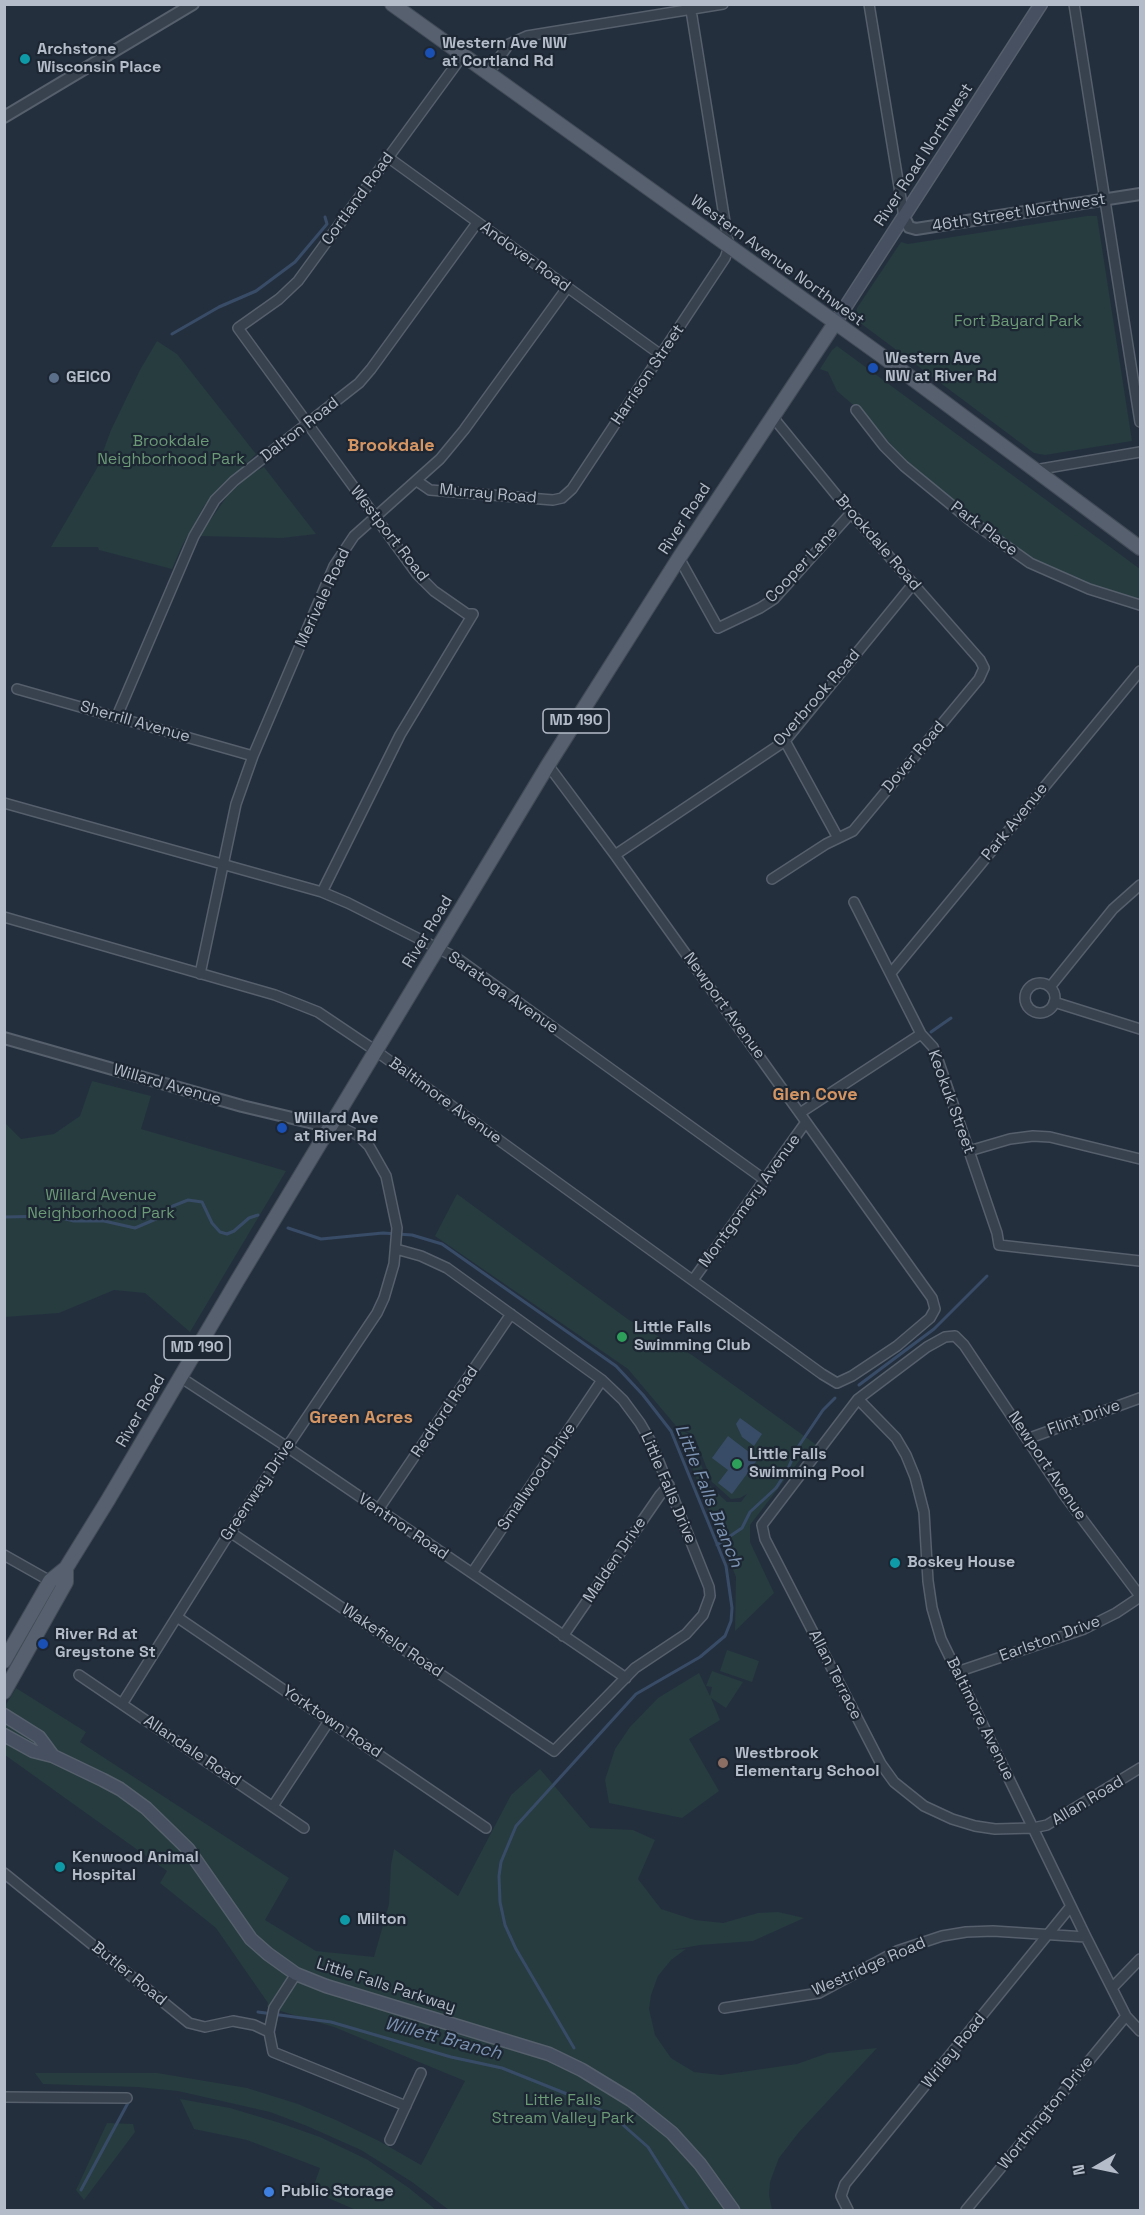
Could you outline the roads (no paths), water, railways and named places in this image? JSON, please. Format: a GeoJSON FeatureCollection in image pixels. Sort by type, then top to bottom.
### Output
{"type":"FeatureCollection","features":[{"type":"Feature","properties":{"kind":"main road","name":"Western Avenue Northwest"},"geometry":{"type":"LineString","coordinates":[[392,4],[882,356],[1140,548]]}},
{"type":"Feature","properties":{"kind":"main road","name":"River Road Northwest"},"geometry":{"type":"LineString","coordinates":[[835,323],[1041,4]]}},
{"type":"Feature","properties":{"kind":"main road","name":"River Road"},"geometry":{"type":"LineString","coordinates":[[6,1658],[50,1581],[66,1568],[112,1493],[548,765],[772,416],[835,323]]}},
{"type":"Feature","properties":{"kind":"main road","name":"River Road"},"geometry":{"type":"LineString","coordinates":[[4,1692],[66,1582],[66,1568]]}},
{"type":"Feature","properties":{"kind":"main road"},"geometry":{"type":"LineString","coordinates":[[36,1636],[38,1622],[55,1592],[50,1581]]}},
{"type":"Feature","properties":{"kind":"main road","name":"Little Falls Parkway"},"geometry":{"type":"LineString","coordinates":[[4,1715],[39,1737],[53,1756]]}},
{"type":"Feature","properties":{"kind":"main road","name":"Little Falls Parkway"},"geometry":{"type":"LineString","coordinates":[[4,1735],[33,1751],[53,1756],[120,1789],[153,1815],[188,1849],[251,1939],[296,1974],[326,1986],[549,2054],[582,2070],[631,2100],[672,2133],[700,2164],[733,2211]]}},
{"type":"Feature","properties":{"kind":"street"},"geometry":{"type":"LineString","coordinates":[[4,117],[193,4]]}},
{"type":"Feature","properties":{"kind":"street"},"geometry":{"type":"LineString","coordinates":[[488,74],[509,44],[522,37],[691,7],[723,4]]}},
{"type":"Feature","properties":{"kind":"street"},"geometry":{"type":"LineString","coordinates":[[869,4],[904,217]]}},
{"type":"Feature","properties":{"kind":"street"},"geometry":{"type":"LineString","coordinates":[[1074,4],[1140,422]]}},
{"type":"Feature","properties":{"kind":"street"},"geometry":{"type":"LineString","coordinates":[[691,7],[729,248]]}},
{"type":"Feature","properties":{"kind":"street","name":"Cortland Road"},"geometry":{"type":"LineString","coordinates":[[238,328],[279,299],[298,281],[463,56]]}},
{"type":"Feature","properties":{"kind":"street","name":"Andover Road"},"geometry":{"type":"LineString","coordinates":[[389,158],[661,355]]}},
{"type":"Feature","properties":{"kind":"street","name":"46th Street Northwest"},"geometry":{"type":"LineString","coordinates":[[904,217],[909,227],[916,229],[1140,194]]}},
{"type":"Feature","properties":{"kind":"street","name":"Dalton Road"},"geometry":{"type":"LineString","coordinates":[[117,716],[206,513],[234,482],[343,397],[371,369],[477,223]]}},
{"type":"Feature","properties":{"kind":"street","name":"Harrison Street"},"geometry":{"type":"LineString","coordinates":[[562,498],[572,489],[725,258],[729,248]]}},
{"type":"Feature","properties":{"kind":"street","name":"Merivale Road"},"geometry":{"type":"LineString","coordinates":[[200,974],[236,804],[253,756],[334,566],[354,536],[441,459],[567,288]]}},
{"type":"Feature","properties":{"kind":"street","name":"Westport Road"},"geometry":{"type":"LineString","coordinates":[[238,328],[417,574],[434,591],[467,614],[473,614],[400,735],[322,892]]}},
{"type":"Feature","properties":{"kind":"street","name":"Park Place"},"geometry":{"type":"LineString","coordinates":[[856,410],[903,466],[971,521],[1030,563],[1089,590],[1140,605]]}},
{"type":"Feature","properties":{"kind":"street","name":"Brookdale Road"},"geometry":{"type":"LineString","coordinates":[[772,416],[850,513],[980,660],[984,668]]}},
{"type":"Feature","properties":{"kind":"street"},"geometry":{"type":"LineString","coordinates":[[1035,470],[1140,452]]}},
{"type":"Feature","properties":{"kind":"street","name":"Murray Road"},"geometry":{"type":"LineString","coordinates":[[417,481],[430,490],[553,500],[562,498]]}},
{"type":"Feature","properties":{"kind":"street","name":"Cooper Lane"},"geometry":{"type":"LineString","coordinates":[[680,558],[718,628],[760,608],[774,598],[850,513]]}},
{"type":"Feature","properties":{"kind":"street","name":"Overbrook Road"},"geometry":{"type":"LineString","coordinates":[[615,855],[785,741],[913,584]]}},
{"type":"Feature","properties":{"kind":"street","name":"Dover Road"},"geometry":{"type":"LineString","coordinates":[[772,879],[853,831],[979,679],[984,668]]}},
{"type":"Feature","properties":{"kind":"street","name":"Park Avenue"},"geometry":{"type":"LineString","coordinates":[[891,973],[1140,671]]}},
{"type":"Feature","properties":{"kind":"street","name":"Sherrill Avenue"},"geometry":{"type":"LineString","coordinates":[[16,689],[253,756]]}},
{"type":"Feature","properties":{"kind":"street"},"geometry":{"type":"LineString","coordinates":[[785,741],[838,838]]}},
{"type":"Feature","properties":{"kind":"street","name":"Newport Avenue"},"geometry":{"type":"LineString","coordinates":[[548,765],[932,1298],[935,1309],[930,1318],[867,1368],[837,1383]]}},
{"type":"Feature","properties":{"kind":"street","name":"Saratoga Avenue"},"geometry":{"type":"LineString","coordinates":[[4,803],[322,892],[457,958],[765,1180]]}},
{"type":"Feature","properties":{"kind":"street"},"geometry":{"type":"LineString","coordinates":[[1050,987],[1113,909],[1140,885]]}},
{"type":"Feature","properties":{"kind":"street","name":"Keokuk Street"},"geometry":{"type":"LineString","coordinates":[[854,902],[921,1034],[933,1047],[997,1233],[999,1245],[1140,1261]]}},
{"type":"Feature","properties":{"kind":"street","name":"Baltimore Avenue"},"geometry":{"type":"LineString","coordinates":[[4,917],[275,995],[318,1012],[376,1051],[837,1383]]}},
{"type":"Feature","properties":{"kind":"street"},"geometry":{"type":"LineString","coordinates":[[1041,983],[1050,987],[1054,994],[1054,1002],[1049,1010],[1039,1013],[1030,1009],[1026,995],[1031,986],[1041,983]]}},
{"type":"Feature","properties":{"kind":"street"},"geometry":{"type":"LineString","coordinates":[[1054,1002],[1140,1029]]}},
{"type":"Feature","properties":{"kind":"street","name":"Montgomery Avenue"},"geometry":{"type":"LineString","coordinates":[[800,1113],[921,1034]]}},
{"type":"Feature","properties":{"kind":"street","name":"Willard Avenue"},"geometry":{"type":"LineString","coordinates":[[4,1038],[242,1106],[330,1127]]}},
{"type":"Feature","properties":{"kind":"street","name":"Montgomery Avenue"},"geometry":{"type":"LineString","coordinates":[[693,1280],[806,1122]]}},
{"type":"Feature","properties":{"kind":"street","name":"Greenway Drive"},"geometry":{"type":"LineString","coordinates":[[122,1704],[230,1532],[377,1313],[390,1279],[397,1228],[386,1176],[373,1151],[359,1136],[345,1129],[330,1127]]}},
{"type":"Feature","properties":{"kind":"street"},"geometry":{"type":"LineString","coordinates":[[969,1151],[1010,1139],[1033,1136],[1050,1137],[1140,1159]]}},
{"type":"Feature","properties":{"kind":"street","name":"Little Falls Drive"},"geometry":{"type":"LineString","coordinates":[[396,1245],[447,1268],[602,1380],[623,1400],[651,1442],[709,1587],[710,1596],[702,1615],[686,1634],[635,1668],[554,1751]]}},
{"type":"Feature","properties":{"kind":"street","name":"Redford Road"},"geometry":{"type":"LineString","coordinates":[[378,1510],[511,1314]]}},
{"type":"Feature","properties":{"kind":"street","name":"Newport Avenue"},"geometry":{"type":"LineString","coordinates":[[858,1399],[927,1347],[945,1337],[955,1336],[964,1345],[1065,1496],[1140,1596]]}},
{"type":"Feature","properties":{"kind":"street","name":"Ventnor Road"},"geometry":{"type":"LineString","coordinates":[[180,1377],[626,1678]]}},
{"type":"Feature","properties":{"kind":"street","name":"Smallwood Drive"},"geometry":{"type":"LineString","coordinates":[[472,1573],[602,1380]]}},
{"type":"Feature","properties":{"kind":"street","name":"Flint Drive"},"geometry":{"type":"LineString","coordinates":[[1027,1439],[1140,1398]]}},
{"type":"Feature","properties":{"kind":"street","name":"Baltimore Avenue"},"geometry":{"type":"LineString","coordinates":[[858,1399],[896,1438],[915,1477],[924,1512],[932,1608],[941,1639],[1126,2016],[1140,2031]]}},
{"type":"Feature","properties":{"kind":"street","name":"Allan Terrace"},"geometry":{"type":"LineString","coordinates":[[858,1399],[762,1525],[765,1539],[880,1764],[894,1782],[924,1806],[952,1819],[995,1829],[1033,1828]]}},
{"type":"Feature","properties":{"kind":"street","name":"Malden Drive"},"geometry":{"type":"LineString","coordinates":[[563,1636],[669,1485]]}},
{"type":"Feature","properties":{"kind":"street","name":"Wakefield Road"},"geometry":{"type":"LineString","coordinates":[[230,1532],[554,1751]]}},
{"type":"Feature","properties":{"kind":"street"},"geometry":{"type":"LineString","coordinates":[[4,1555],[50,1581]]}},
{"type":"Feature","properties":{"kind":"street","name":"Earlston Drive"},"geometry":{"type":"LineString","coordinates":[[957,1672],[1084,1629],[1116,1613],[1140,1596]]}},
{"type":"Feature","properties":{"kind":"street","name":"Yorktown Road"},"geometry":{"type":"LineString","coordinates":[[177,1617],[486,1828]]}},
{"type":"Feature","properties":{"kind":"street","name":"Allandale Road"},"geometry":{"type":"LineString","coordinates":[[79,1675],[304,1828]]}},
{"type":"Feature","properties":{"kind":"street"},"geometry":{"type":"LineString","coordinates":[[273,1806],[329,1721]]}},
{"type":"Feature","properties":{"kind":"street","name":"Allan Road"},"geometry":{"type":"LineString","coordinates":[[1033,1828],[1047,1825],[1140,1768]]}},
{"type":"Feature","properties":{"kind":"street","name":"Butler Road"},"geometry":{"type":"LineString","coordinates":[[4,1873],[189,2023],[205,2027],[233,2021],[254,2025],[269,2032]]}},
{"type":"Feature","properties":{"kind":"street","name":"Wriley Road"},"geometry":{"type":"LineString","coordinates":[[848,2211],[841,2196],[845,2184],[1071,1906]]}},
{"type":"Feature","properties":{"kind":"street","name":"Westridge Road"},"geometry":{"type":"LineString","coordinates":[[724,2008],[790,1999],[819,1992],[897,1950],[942,1936],[993,1931],[1086,1937]]}},
{"type":"Feature","properties":{"kind":"street"},"geometry":{"type":"LineString","coordinates":[[1112,1988],[1140,1959]]}},
{"type":"Feature","properties":{"kind":"street"},"geometry":{"type":"LineString","coordinates":[[296,1974],[274,2008],[269,2032],[270,2048],[278,2056],[406,2106]]}},
{"type":"Feature","properties":{"kind":"street","name":"Worthington Drive"},"geometry":{"type":"LineString","coordinates":[[966,2211],[1126,2016]]}},
{"type":"Feature","properties":{"kind":"street"},"geometry":{"type":"LineString","coordinates":[[390,2140],[421,2073]]}},
{"type":"Feature","properties":{"kind":"street"},"geometry":{"type":"LineString","coordinates":[[4,2097],[127,2098]]}},
{"type":"Feature","properties":{"kind":"water"},"geometry":{"type":"Polygon","coordinates":[[[740,1418],[762,1434],[754,1446],[742,1437],[736,1424],[740,1418]]]}},
{"type":"Feature","properties":{"kind":"water","name":"Little Falls Swimming Pool"},"geometry":{"type":"Polygon","coordinates":[[[728,1436],[758,1459],[732,1494],[718,1483],[728,1470],[712,1458],[728,1436]]]}},
{"type":"Feature","properties":{"kind":"waterway"},"geometry":{"type":"LineString","coordinates":[[172,334],[219,307],[256,291],[295,262],[327,224],[325,217]]}},
{"type":"Feature","properties":{"kind":"waterway"},"geometry":{"type":"LineString","coordinates":[[931,1032],[951,1018]]}},
{"type":"Feature","properties":{"kind":"waterway","name":"Little Falls Branch"},"geometry":{"type":"LineString","coordinates":[[4,1217],[53,1216],[74,1221],[104,1221],[135,1228],[156,1219],[173,1206],[188,1200],[202,1202],[212,1223],[220,1232],[227,1234],[249,1218],[258,1215]]}},
{"type":"Feature","properties":{"kind":"waterway","name":"Little Falls Branch"},"geometry":{"type":"LineString","coordinates":[[288,1228],[321,1239],[383,1233],[412,1235],[442,1244],[616,1366],[643,1395],[671,1431],[726,1566],[732,1608],[731,1621],[725,1636],[700,1657],[636,1694],[516,1826],[501,1862],[500,1902],[505,1925],[516,1949],[574,2048]]}},
{"type":"Feature","properties":{"kind":"waterway"},"geometry":{"type":"LineString","coordinates":[[859,1385],[934,1329],[987,1276]]}},
{"type":"Feature","properties":{"kind":"waterway"},"geometry":{"type":"LineString","coordinates":[[717,1545],[742,1528],[750,1512],[776,1488],[787,1471],[796,1450],[823,1410],[835,1398]]}},
{"type":"Feature","properties":{"kind":"waterway","name":"Willett Branch"},"geometry":{"type":"LineString","coordinates":[[258,2012],[331,2022],[451,2057],[502,2068],[577,2098],[614,2117],[648,2147],[688,2210]]}},
{"type":"Feature","properties":{"kind":"waterway","name":"Willett Branch"},"geometry":{"type":"LineString","coordinates":[[81,2190],[129,2101]]}},
{"type":"Feature","properties":{"kind":"place","name":"Western Ave NW at Cortland Rd"},"geometry":{"type":"Point","coordinates":[430,53]}},
{"type":"Feature","properties":{"kind":"place","name":"Archstone Wisconsin Place"},"geometry":{"type":"Point","coordinates":[25,59]}},
{"type":"Feature","properties":{"kind":"place","name":"Western Ave NW at River Rd"},"geometry":{"type":"Point","coordinates":[873,368]}},
{"type":"Feature","properties":{"kind":"place","name":"GEICO"},"geometry":{"type":"Point","coordinates":[54,378]}},
{"type":"Feature","properties":{"kind":"place","name":"Willard Ave at River Rd"},"geometry":{"type":"Point","coordinates":[282,1128]}},
{"type":"Feature","properties":{"kind":"place","name":"Little Falls Swimming Club"},"geometry":{"type":"Point","coordinates":[622,1337]}},
{"type":"Feature","properties":{"kind":"place","name":"Little Falls Swimming Pool"},"geometry":{"type":"Point","coordinates":[737,1464]}},
{"type":"Feature","properties":{"kind":"place","name":"Boskey House"},"geometry":{"type":"Point","coordinates":[895,1563]}},
{"type":"Feature","properties":{"kind":"place","name":"River Rd at Greystone St"},"geometry":{"type":"Point","coordinates":[43,1644]}},
{"type":"Feature","properties":{"kind":"place","name":"Westbrook Elementary School"},"geometry":{"type":"Point","coordinates":[723,1763]}},
{"type":"Feature","properties":{"kind":"place","name":"Kenwood Animal Hospital"},"geometry":{"type":"Point","coordinates":[60,1867]}},
{"type":"Feature","properties":{"kind":"place","name":"Milton"},"geometry":{"type":"Point","coordinates":[345,1920]}},
{"type":"Feature","properties":{"kind":"place","name":"Public Storage"},"geometry":{"type":"Point","coordinates":[269,2192]}},
{"type":"Feature","properties":{"kind":"district","name":"Brookdale"},"geometry":{"type":"Point","coordinates":[391,446]}},
{"type":"Feature","properties":{"kind":"district","name":"Glen Cove"},"geometry":{"type":"Point","coordinates":[815,1095]}},
{"type":"Feature","properties":{"kind":"district","name":"Green Acres"},"geometry":{"type":"Point","coordinates":[361,1418]}},
{"type":"Feature","properties":{"kind":"park label","name":"Fort Bayard Park"},"geometry":{"type":"Point","coordinates":[1018,322]}},
{"type":"Feature","properties":{"kind":"park label","name":"Brookdale Neighborhood Park"},"geometry":{"type":"Point","coordinates":[171,451]}},
{"type":"Feature","properties":{"kind":"park label","name":"Willard Avenue Neighborhood Park"},"geometry":{"type":"Point","coordinates":[101,1205]}},
{"type":"Feature","properties":{"kind":"park label","name":"Little Falls Stream Valley Park"},"geometry":{"type":"Point","coordinates":[563,2110]}}]}
